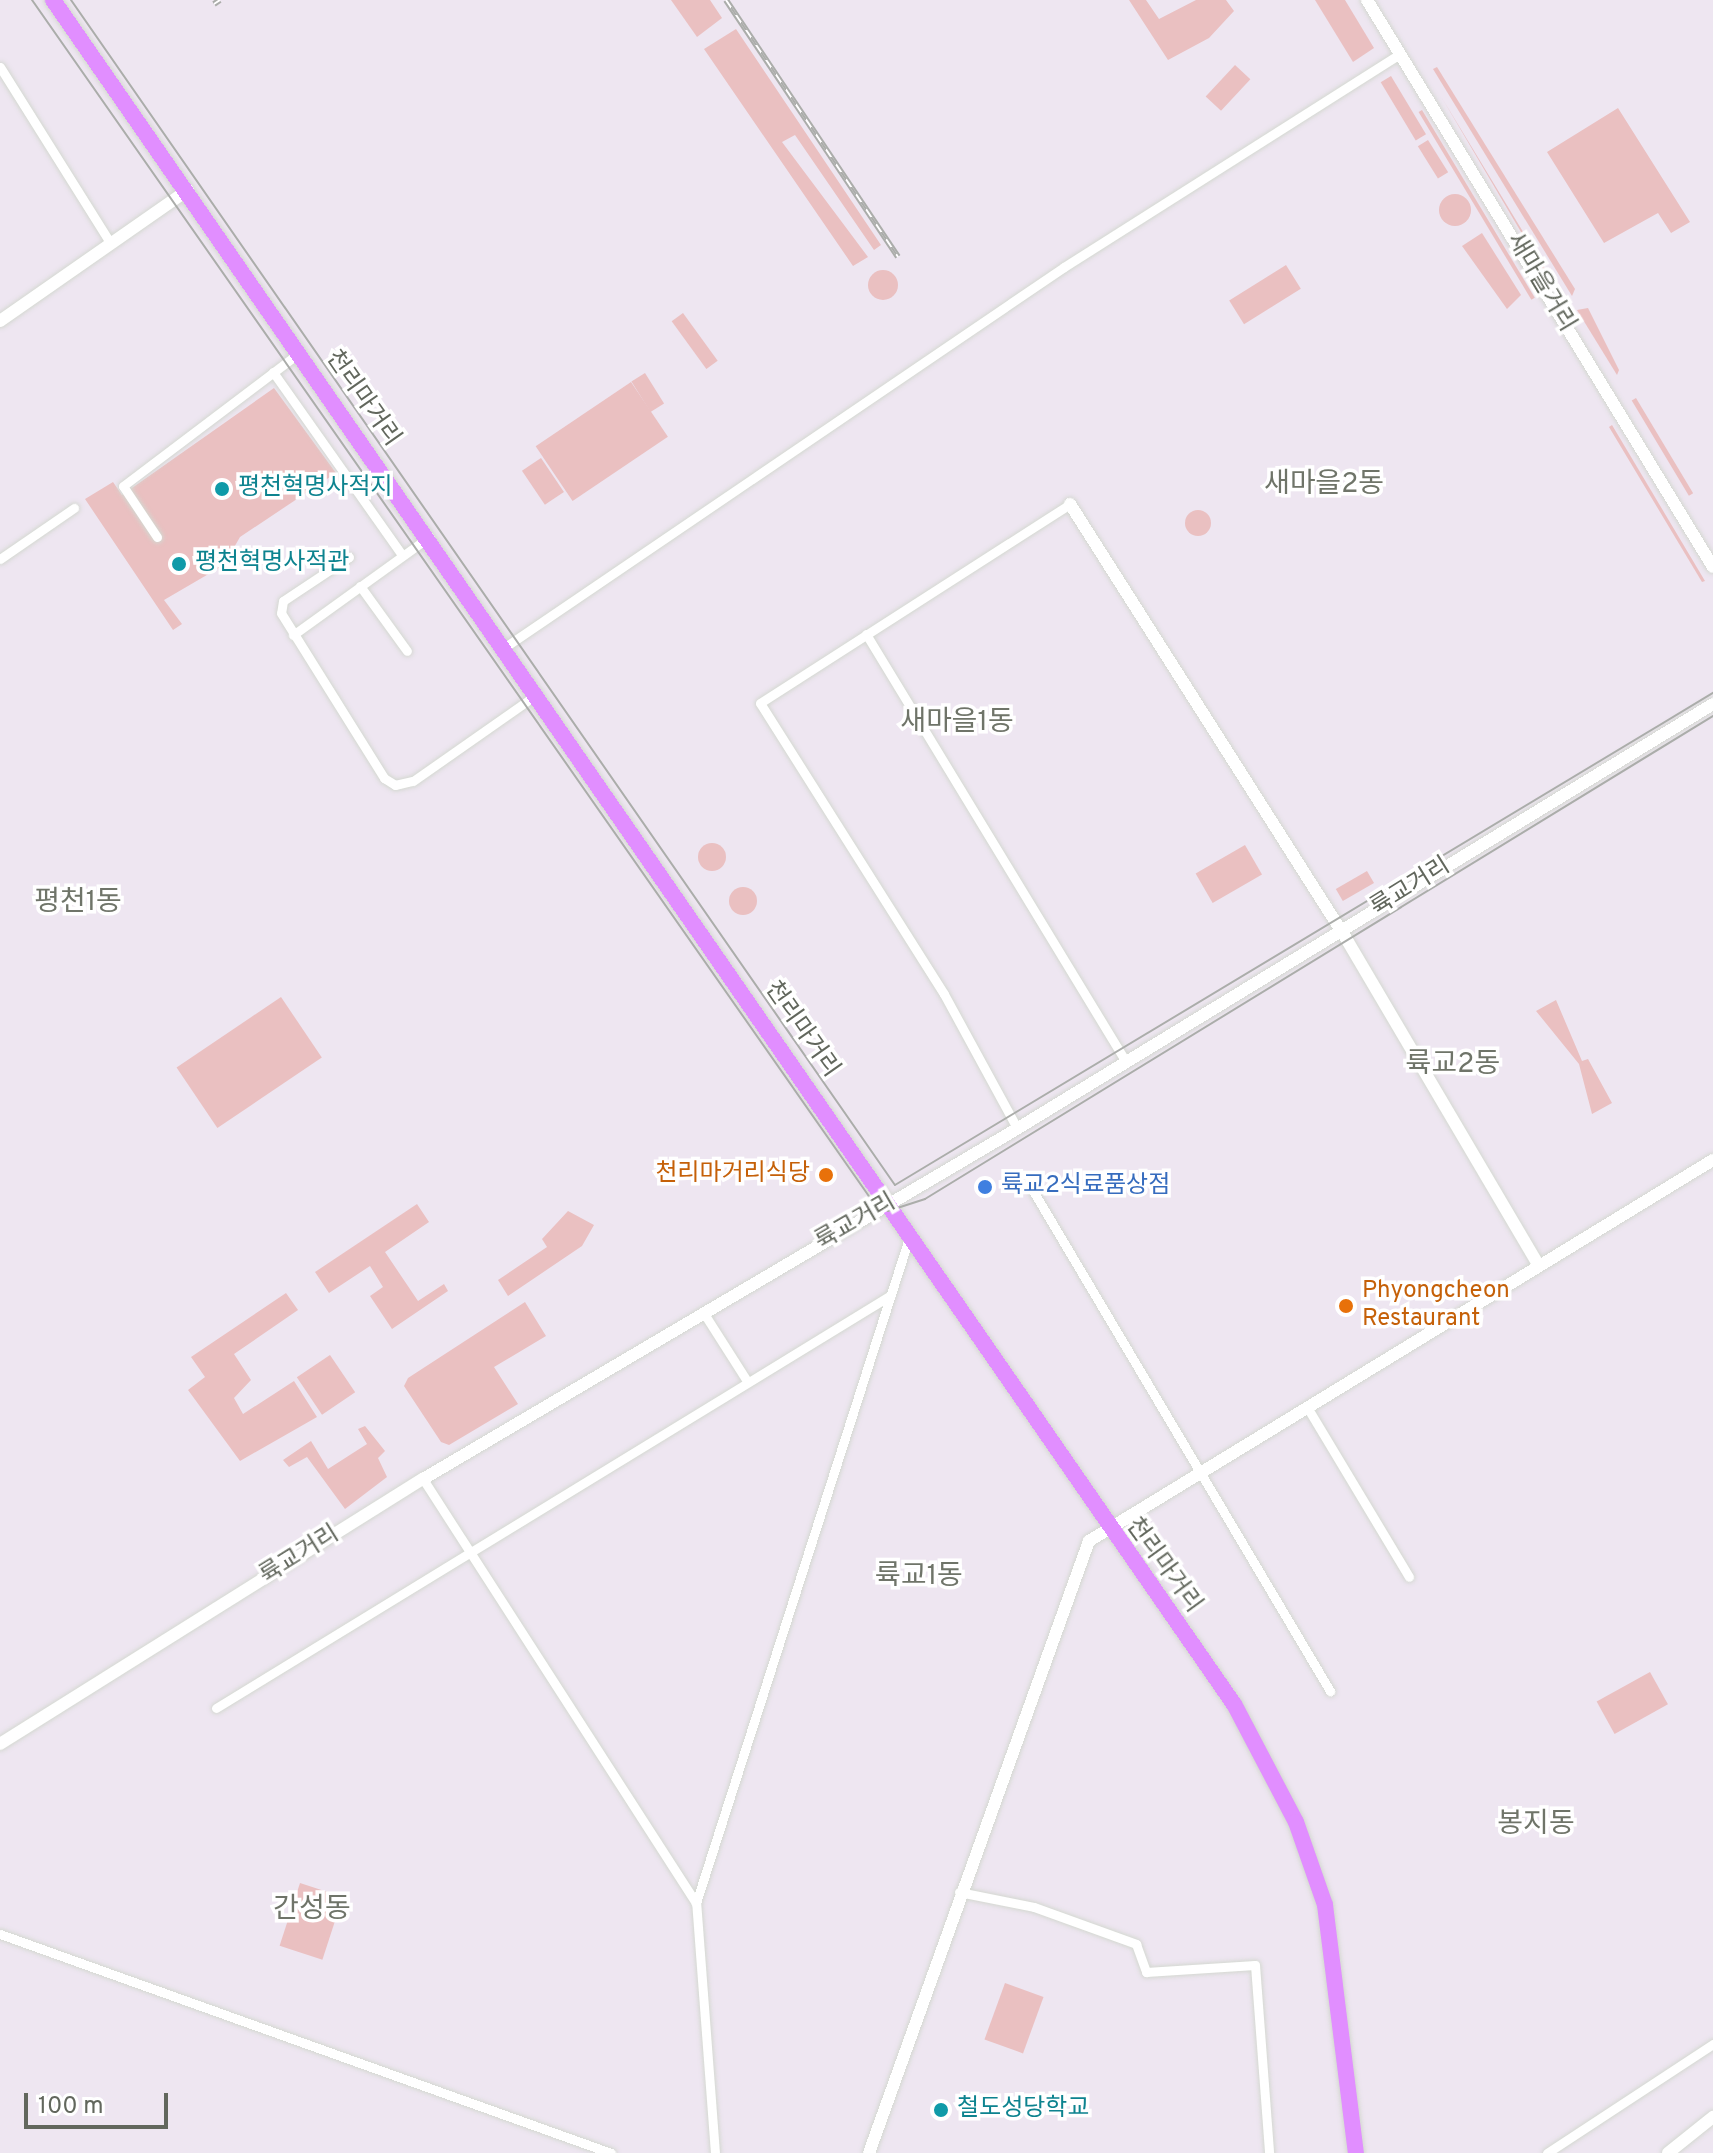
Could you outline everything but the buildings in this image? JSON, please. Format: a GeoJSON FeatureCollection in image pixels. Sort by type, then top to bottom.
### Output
{"type":"FeatureCollection","features":[{"type":"Feature","properties":{"kind":"highway","name":"천리마거리"},"geometry":{"type":"LineString","coordinates":[[53,0],[912,1230],[1106,1529],[1234,1704],[1296,1822],[1334,1950],[1356,2153]]}},
{"type":"Feature","properties":{"kind":"street","name":"새마을거리"},"geometry":{"type":"LineString","coordinates":[[1367,0],[1713,567]]}},
{"type":"Feature","properties":{"kind":"street"},"geometry":{"type":"LineString","coordinates":[[505,647],[1064,267],[1400,54]]}},
{"type":"Feature","properties":{"kind":"street"},"geometry":{"type":"LineString","coordinates":[[0,67],[111,244]]}},
{"type":"Feature","properties":{"kind":"street"},"geometry":{"type":"LineString","coordinates":[[0,321],[188,190]]}},
{"type":"Feature","properties":{"kind":"street"},"geometry":{"type":"LineString","coordinates":[[157,537],[123,486],[300,352]]}},
{"type":"Feature","properties":{"kind":"street"},"geometry":{"type":"LineString","coordinates":[[273,372],[402,555]]}},
{"type":"Feature","properties":{"kind":"street"},"geometry":{"type":"LineString","coordinates":[[1017,1128],[944,994],[760,703],[1070,504],[1342,932],[1539,1266]]}},
{"type":"Feature","properties":{"kind":"street"},"geometry":{"type":"LineString","coordinates":[[0,559],[74,508]]}},
{"type":"Feature","properties":{"kind":"street"},"geometry":{"type":"LineString","coordinates":[[293,635],[429,537]]}},
{"type":"Feature","properties":{"kind":"street"},"geometry":{"type":"LineString","coordinates":[[349,557],[283,601],[293,635],[395,785],[413,781],[538,694]]}},
{"type":"Feature","properties":{"kind":"street"},"geometry":{"type":"LineString","coordinates":[[360,586],[407,651]]}},
{"type":"Feature","properties":{"kind":"street"},"geometry":{"type":"LineString","coordinates":[[866,634],[1126,1062]]}},
{"type":"Feature","properties":{"kind":"street","name":"륙교거리"},"geometry":{"type":"LineString","coordinates":[[0,1744],[423,1479],[1017,1128],[1713,704]]}},
{"type":"Feature","properties":{"kind":"street"},"geometry":{"type":"LineString","coordinates":[[869,2153],[1076,1561],[1106,1529],[1713,1160]]}},
{"type":"Feature","properties":{"kind":"street"},"geometry":{"type":"LineString","coordinates":[[1029,1184],[1330,1691]]}},
{"type":"Feature","properties":{"kind":"street"},"geometry":{"type":"LineString","coordinates":[[715,2153],[696,1903],[912,1230]]}},
{"type":"Feature","properties":{"kind":"street"},"geometry":{"type":"LineString","coordinates":[[216,1708],[891,1295]]}},
{"type":"Feature","properties":{"kind":"street"},"geometry":{"type":"LineString","coordinates":[[703,1312],[747,1381]]}},
{"type":"Feature","properties":{"kind":"street"},"geometry":{"type":"LineString","coordinates":[[1307,1407],[1409,1577]]}},
{"type":"Feature","properties":{"kind":"street"},"geometry":{"type":"LineString","coordinates":[[423,1479],[696,1903]]}},
{"type":"Feature","properties":{"kind":"street"},"geometry":{"type":"LineString","coordinates":[[958,1892],[1034,1907],[1136,1944],[1146,1972],[1255,1965],[1269,2153]]}},
{"type":"Feature","properties":{"kind":"street"},"geometry":{"type":"LineString","coordinates":[[0,1934],[611,2153]]}},
{"type":"Feature","properties":{"kind":"street"},"geometry":{"type":"LineString","coordinates":[[1547,2153],[1713,2044]]}},
{"type":"Feature","properties":{"kind":"street"},"geometry":{"type":"LineString","coordinates":[[1668,2153],[1713,2117]]}},
{"type":"Feature","properties":{"kind":"shaded area"},"geometry":{"type":"Polygon","coordinates":[[[671,0],[710,0],[722,18],[697,37],[671,0]]]}},
{"type":"Feature","properties":{"kind":"shaded area"},"geometry":{"type":"Polygon","coordinates":[[[1129,0],[1146,0],[1159,19],[1196,0],[1226,0],[1234,11],[1209,38],[1168,60],[1129,0]]]}},
{"type":"Feature","properties":{"kind":"shaded area"},"geometry":{"type":"Polygon","coordinates":[[[1315,0],[1345,0],[1374,48],[1353,62],[1315,0]]]}},
{"type":"Feature","properties":{"kind":"shaded area"},"geometry":{"type":"Polygon","coordinates":[[[736,29],[881,245],[874,250],[795,135],[782,142],[868,257],[853,266],[704,49],[736,29]]]}},
{"type":"Feature","properties":{"kind":"shaded area"},"geometry":{"type":"Polygon","coordinates":[[[1235,65],[1250,79],[1221,111],[1206,96],[1235,65]]]}},
{"type":"Feature","properties":{"kind":"shaded area"},"geometry":{"type":"Polygon","coordinates":[[[1437,67],[1575,289],[1572,296],[1433,69],[1437,67]]]}},
{"type":"Feature","properties":{"kind":"shaded area"},"geometry":{"type":"Polygon","coordinates":[[[1391,76],[1426,134],[1416,140],[1381,82],[1391,76]]]}},
{"type":"Feature","properties":{"kind":"shaded area"},"geometry":{"type":"Polygon","coordinates":[[[1442,98],[1563,298],[1557,293],[1442,98]]]}},
{"type":"Feature","properties":{"kind":"shaded area"},"geometry":{"type":"Polygon","coordinates":[[[1618,108],[1690,222],[1671,233],[1658,213],[1604,243],[1547,152],[1618,108]]]}},
{"type":"Feature","properties":{"kind":"shaded area"},"geometry":{"type":"Polygon","coordinates":[[[1422,110],[1535,298],[1531,300],[1419,112],[1422,110]]]}},
{"type":"Feature","properties":{"kind":"shaded area"},"geometry":{"type":"Polygon","coordinates":[[[1428,140],[1448,172],[1438,179],[1418,146],[1428,140]]]}},
{"type":"Feature","properties":{"kind":"shaded area"},"geometry":{"type":"Polygon","coordinates":[[[1455,194],[1466,199],[1471,210],[1466,221],[1455,226],[1444,221],[1439,210],[1444,199],[1455,194]]]}},
{"type":"Feature","properties":{"kind":"shaded area"},"geometry":{"type":"Polygon","coordinates":[[[1482,233],[1521,295],[1507,309],[1462,246],[1482,233]]]}},
{"type":"Feature","properties":{"kind":"shaded area"},"geometry":{"type":"Polygon","coordinates":[[[1286,265],[1301,289],[1244,324],[1229,301],[1286,265]]]}},
{"type":"Feature","properties":{"kind":"shaded area"},"geometry":{"type":"Polygon","coordinates":[[[883,270],[889,271],[897,279],[897,291],[889,299],[883,300],[877,299],[869,291],[868,285],[869,279],[877,271],[883,270]]]}},
{"type":"Feature","properties":{"kind":"shaded area"},"geometry":{"type":"Polygon","coordinates":[[[1588,308],[1619,370],[1617,375],[1577,310],[1588,308]]]}},
{"type":"Feature","properties":{"kind":"shaded area"},"geometry":{"type":"Polygon","coordinates":[[[683,313],[718,361],[706,369],[672,321],[683,313]]]}},
{"type":"Feature","properties":{"kind":"shaded area"},"geometry":{"type":"Polygon","coordinates":[[[645,373],[664,404],[651,412],[631,381],[645,373]]]}},
{"type":"Feature","properties":{"kind":"shaded area"},"geometry":{"type":"Polygon","coordinates":[[[631,382],[668,437],[573,501],[536,446],[631,382]]]}},
{"type":"Feature","properties":{"kind":"shaded area","name":"평천혁명사적지"},"geometry":{"type":"Polygon","coordinates":[[[274,388],[336,473],[240,537],[224,565],[164,600],[182,624],[173,630],[85,499],[113,482],[122,495],[274,388]]]}},
{"type":"Feature","properties":{"kind":"shaded area"},"geometry":{"type":"Polygon","coordinates":[[[1636,398],[1693,493],[1689,496],[1632,401],[1636,398]]]}},
{"type":"Feature","properties":{"kind":"shaded area"},"geometry":{"type":"Polygon","coordinates":[[[1612,425],[1705,581],[1702,582],[1609,427],[1612,425]]]}},
{"type":"Feature","properties":{"kind":"shaded area"},"geometry":{"type":"Polygon","coordinates":[[[541,458],[564,492],[545,505],[522,471],[541,458]]]}},
{"type":"Feature","properties":{"kind":"shaded area"},"geometry":{"type":"Polygon","coordinates":[[[1198,510],[1207,514],[1211,523],[1207,532],[1198,536],[1189,532],[1185,523],[1189,514],[1198,510]]]}},
{"type":"Feature","properties":{"kind":"shaded area"},"geometry":{"type":"Polygon","coordinates":[[[712,843],[722,847],[726,857],[722,867],[712,871],[702,867],[698,857],[702,847],[712,843]]]}},
{"type":"Feature","properties":{"kind":"shaded area"},"geometry":{"type":"Polygon","coordinates":[[[1245,845],[1262,874],[1213,903],[1196,874],[1245,845]]]}},
{"type":"Feature","properties":{"kind":"shaded area"},"geometry":{"type":"Polygon","coordinates":[[[1367,871],[1374,883],[1343,901],[1336,889],[1367,871]]]}},
{"type":"Feature","properties":{"kind":"shaded area"},"geometry":{"type":"Polygon","coordinates":[[[743,887],[753,891],[757,901],[753,911],[743,915],[733,911],[729,901],[733,891],[743,887]]]}},
{"type":"Feature","properties":{"kind":"shaded area"},"geometry":{"type":"Polygon","coordinates":[[[281,997],[322,1058],[217,1128],[177,1067],[281,997]]]}},
{"type":"Feature","properties":{"kind":"shaded area"},"geometry":{"type":"Polygon","coordinates":[[[1556,1000],[1582,1061],[1588,1059],[1612,1103],[1592,1114],[1579,1064],[1536,1011],[1556,1000]]]}},
{"type":"Feature","properties":{"kind":"shaded area"},"geometry":{"type":"Polygon","coordinates":[[[417,1204],[429,1222],[385,1252],[418,1301],[444,1284],[448,1291],[392,1329],[370,1296],[383,1287],[370,1266],[329,1293],[315,1272],[417,1204]]]}},
{"type":"Feature","properties":{"kind":"shaded area"},"geometry":{"type":"Polygon","coordinates":[[[568,1211],[594,1225],[582,1246],[508,1296],[498,1280],[547,1247],[542,1239],[568,1211]]]}},
{"type":"Feature","properties":{"kind":"shaded area"},"geometry":{"type":"Polygon","coordinates":[[[286,1293],[298,1310],[234,1354],[251,1380],[234,1398],[243,1414],[294,1381],[317,1417],[240,1461],[188,1390],[205,1377],[191,1357],[286,1293]]]}},
{"type":"Feature","properties":{"kind":"shaded area"},"geometry":{"type":"Polygon","coordinates":[[[525,1302],[546,1336],[494,1367],[518,1404],[449,1445],[441,1442],[404,1386],[408,1378],[525,1302]]]}},
{"type":"Feature","properties":{"kind":"shaded area"},"geometry":{"type":"Polygon","coordinates":[[[330,1355],[355,1392],[322,1415],[297,1377],[330,1355]]]}},
{"type":"Feature","properties":{"kind":"shaded area"},"geometry":{"type":"Polygon","coordinates":[[[365,1426],[385,1451],[378,1458],[387,1477],[345,1509],[307,1457],[289,1467],[283,1460],[311,1441],[328,1469],[367,1444],[358,1429],[365,1426]]]}},
{"type":"Feature","properties":{"kind":"shaded area"},"geometry":{"type":"Polygon","coordinates":[[[1650,1672],[1668,1704],[1615,1734],[1597,1702],[1650,1672]]]}},
{"type":"Feature","properties":{"kind":"shaded area"},"geometry":{"type":"Polygon","coordinates":[[[300,1883],[343,1897],[322,1960],[280,1946],[300,1883]]]}},
{"type":"Feature","properties":{"kind":"shaded area"},"geometry":{"type":"Polygon","coordinates":[[[1005,1983],[1044,1997],[1023,2053],[984,2039],[1005,1983]]]}},
{"type":"Feature","properties":{"kind":"tram line"},"geometry":{"type":"LineString","coordinates":[[32,0],[871,1199],[888,1211],[925,1199],[1713,716]]}},
{"type":"Feature","properties":{"kind":"tram line"},"geometry":{"type":"LineString","coordinates":[[71,0],[895,1185],[1713,693]]}},
{"type":"Feature","properties":{"kind":"railway"},"geometry":{"type":"LineString","coordinates":[[214,4],[220,0]]}},
{"type":"Feature","properties":{"kind":"railway"},"geometry":{"type":"LineString","coordinates":[[726,0],[898,257]]}},
{"type":"Feature","properties":{"kind":"place","name":"평천혁명사적지"},"geometry":{"type":"Point","coordinates":[222,489]}},
{"type":"Feature","properties":{"kind":"place","name":"평천혁명사적관"},"geometry":{"type":"Point","coordinates":[179,564]}},
{"type":"Feature","properties":{"kind":"place","name":"천리마거리식당"},"geometry":{"type":"Point","coordinates":[826,1175]}},
{"type":"Feature","properties":{"kind":"place","name":"륙교2식료품상점"},"geometry":{"type":"Point","coordinates":[985,1187]}},
{"type":"Feature","properties":{"kind":"place","name":"Phyongcheon Restaurant"},"geometry":{"type":"Point","coordinates":[1346,1306]}},
{"type":"Feature","properties":{"kind":"place","name":"철도성당학교"},"geometry":{"type":"Point","coordinates":[941,2110]}},
{"type":"Feature","properties":{"kind":"district","name":"새마을2동"},"geometry":{"type":"Point","coordinates":[1324,485]}},
{"type":"Feature","properties":{"kind":"district","name":"새마을1동"},"geometry":{"type":"Point","coordinates":[957,723]}},
{"type":"Feature","properties":{"kind":"district","name":"평천1동"},"geometry":{"type":"Point","coordinates":[78,903]}},
{"type":"Feature","properties":{"kind":"district","name":"륙교2동"},"geometry":{"type":"Point","coordinates":[1453,1065]}},
{"type":"Feature","properties":{"kind":"district","name":"륙교1동"},"geometry":{"type":"Point","coordinates":[919,1577]}},
{"type":"Feature","properties":{"kind":"district","name":"봉지동"},"geometry":{"type":"Point","coordinates":[1536,1825]}},
{"type":"Feature","properties":{"kind":"district","name":"간성동"},"geometry":{"type":"Point","coordinates":[312,1910]}}]}
